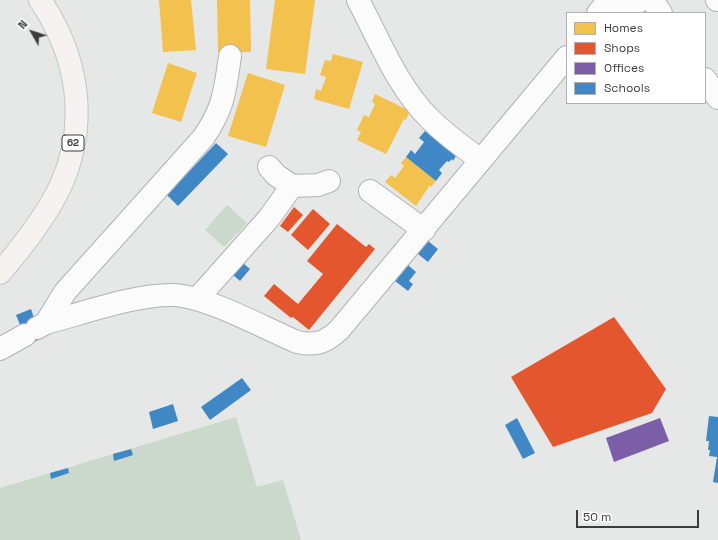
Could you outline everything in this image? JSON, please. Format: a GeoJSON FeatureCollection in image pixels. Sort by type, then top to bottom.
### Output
{"type":"FeatureCollection","features":[{"type":"Feature","properties":{"kind":"main road","name":"62"},"geometry":{"type":"LineString","coordinates":[[0,273],[43,215],[60,186],[70,161],[76,131],[77,104],[66,47],[53,19],[40,0]]}},
{"type":"Feature","properties":{"kind":"street"},"geometry":{"type":"LineString","coordinates":[[358,0],[394,72],[410,95],[441,130],[481,160]]}},
{"type":"Feature","properties":{"kind":"street"},"geometry":{"type":"LineString","coordinates":[[599,12],[609,0]]}},
{"type":"Feature","properties":{"kind":"street"},"geometry":{"type":"LineString","coordinates":[[623,12],[641,0]]}},
{"type":"Feature","properties":{"kind":"street"},"geometry":{"type":"LineString","coordinates":[[652,0],[660,12]]}},
{"type":"Feature","properties":{"kind":"street"},"geometry":{"type":"LineString","coordinates":[[36,329],[65,292],[203,138],[213,124],[220,111],[224,96],[230,56]]}},
{"type":"Feature","properties":{"kind":"street"},"geometry":{"type":"LineString","coordinates":[[0,349],[36,329],[148,297],[175,295],[198,299],[297,342],[308,345],[319,344],[328,340],[339,330],[424,230],[566,59]]}},
{"type":"Feature","properties":{"kind":"street"},"geometry":{"type":"LineString","coordinates":[[706,80],[718,98]]}},
{"type":"Feature","properties":{"kind":"street"},"geometry":{"type":"LineString","coordinates":[[269,167],[276,175],[292,186],[318,185],[330,181]]}},
{"type":"Feature","properties":{"kind":"street"},"geometry":{"type":"LineString","coordinates":[[198,299],[269,218],[292,186]]}},
{"type":"Feature","properties":{"kind":"street"},"geometry":{"type":"LineString","coordinates":[[370,191],[424,230]]}},
{"type":"Feature","properties":{"kind":"green space"},"geometry":{"type":"Polygon","coordinates":[[[227,205],[247,223],[224,247],[205,230],[227,205]]]}},
{"type":"Feature","properties":{"kind":"green space"},"geometry":{"type":"Polygon","coordinates":[[[236,417],[257,487],[283,480],[301,540],[0,540],[0,488],[236,417]]]}},
{"type":"Feature","properties":{"kind":"building: Homes"},"geometry":{"type":"Polygon","coordinates":[[[159,0],[191,0],[196,50],[163,52],[159,0]]]}},
{"type":"Feature","properties":{"kind":"building: Homes"},"geometry":{"type":"Polygon","coordinates":[[[217,0],[250,0],[251,52],[218,53],[217,0]]]}},
{"type":"Feature","properties":{"kind":"building: Homes"},"geometry":{"type":"Polygon","coordinates":[[[275,0],[315,0],[305,74],[266,69],[275,0]]]}},
{"type":"Feature","properties":{"kind":"building: Homes"},"geometry":{"type":"Polygon","coordinates":[[[333,54],[363,62],[349,109],[314,99],[316,89],[321,91],[326,77],[320,75],[325,60],[331,61],[333,54]]]}},
{"type":"Feature","properties":{"kind":"building: Homes"},"geometry":{"type":"Polygon","coordinates":[[[168,63],[197,73],[181,122],[152,113],[168,63]]]}},
{"type":"Feature","properties":{"kind":"building: Homes"},"geometry":{"type":"Polygon","coordinates":[[[248,73],[285,85],[266,147],[228,136],[248,73]]]}},
{"type":"Feature","properties":{"kind":"building: Homes"},"geometry":{"type":"Polygon","coordinates":[[[375,94],[410,111],[406,120],[404,119],[386,154],[357,140],[361,132],[357,130],[364,115],[369,117],[375,104],[372,102],[375,94]]]}},
{"type":"Feature","properties":{"kind":"building: Homes"},"geometry":{"type":"Polygon","coordinates":[[[406,157],[436,181],[431,187],[430,185],[416,206],[385,182],[391,175],[395,178],[404,166],[401,163],[406,157]]]}},
{"type":"Feature","properties":{"kind":"building: Shops"},"geometry":{"type":"Polygon","coordinates":[[[294,207],[303,215],[288,232],[280,226],[294,207]]]}},
{"type":"Feature","properties":{"kind":"building: Shops"},"geometry":{"type":"Polygon","coordinates":[[[313,209],[330,224],[308,250],[291,235],[313,209]]]}},
{"type":"Feature","properties":{"kind":"building: Shops"},"geometry":{"type":"Polygon","coordinates":[[[337,224],[366,247],[369,244],[375,249],[309,330],[293,317],[291,318],[264,296],[274,284],[298,304],[323,274],[307,261],[337,224]]]}},
{"type":"Feature","properties":{"kind":"building: Shops"},"geometry":{"type":"Polygon","coordinates":[[[614,317],[666,389],[652,413],[553,447],[511,377],[614,317]]]}},
{"type":"Feature","properties":{"kind":"building: Offices"},"geometry":{"type":"Polygon","coordinates":[[[660,418],[669,441],[614,462],[606,438],[660,418]]]}},
{"type":"Feature","properties":{"kind":"building: Schools"},"geometry":{"type":"Polygon","coordinates":[[[425,131],[456,156],[453,161],[452,159],[449,162],[447,161],[439,170],[442,173],[436,181],[406,157],[411,150],[415,154],[424,142],[419,138],[425,131]]]}},
{"type":"Feature","properties":{"kind":"building: Schools"},"geometry":{"type":"Polygon","coordinates":[[[216,143],[228,154],[178,206],[167,195],[216,143]]]}},
{"type":"Feature","properties":{"kind":"building: Schools"},"geometry":{"type":"Polygon","coordinates":[[[428,241],[438,249],[428,262],[418,254],[428,241]]]}},
{"type":"Feature","properties":{"kind":"building: Schools"},"geometry":{"type":"Polygon","coordinates":[[[243,263],[250,269],[240,281],[233,275],[243,263]]]}},
{"type":"Feature","properties":{"kind":"building: Schools"},"geometry":{"type":"Polygon","coordinates":[[[408,265],[416,272],[409,281],[413,284],[408,291],[395,281],[408,265]]]}},
{"type":"Feature","properties":{"kind":"building: Schools"},"geometry":{"type":"Polygon","coordinates":[[[31,309],[41,339],[28,344],[16,315],[31,309]]]}},
{"type":"Feature","properties":{"kind":"building: Schools"},"geometry":{"type":"Polygon","coordinates":[[[242,378],[251,390],[210,420],[201,407],[242,378]]]}},
{"type":"Feature","properties":{"kind":"building: Schools"},"geometry":{"type":"Polygon","coordinates":[[[173,404],[178,421],[153,429],[149,412],[173,404]]]}},
{"type":"Feature","properties":{"kind":"building: Schools"},"geometry":{"type":"Polygon","coordinates":[[[709,416],[718,417],[718,483],[713,482],[717,457],[709,456],[709,441],[706,441],[709,416]]]}},
{"type":"Feature","properties":{"kind":"building: Schools"},"geometry":{"type":"Polygon","coordinates":[[[517,418],[535,453],[523,459],[505,425],[517,418]]]}},
{"type":"Feature","properties":{"kind":"building: Schools"},"geometry":{"type":"Polygon","coordinates":[[[131,449],[133,455],[114,461],[113,454],[131,449]]]}},
{"type":"Feature","properties":{"kind":"building: Schools"},"geometry":{"type":"Polygon","coordinates":[[[68,468],[69,473],[51,479],[50,473],[68,468]]]}}]}
